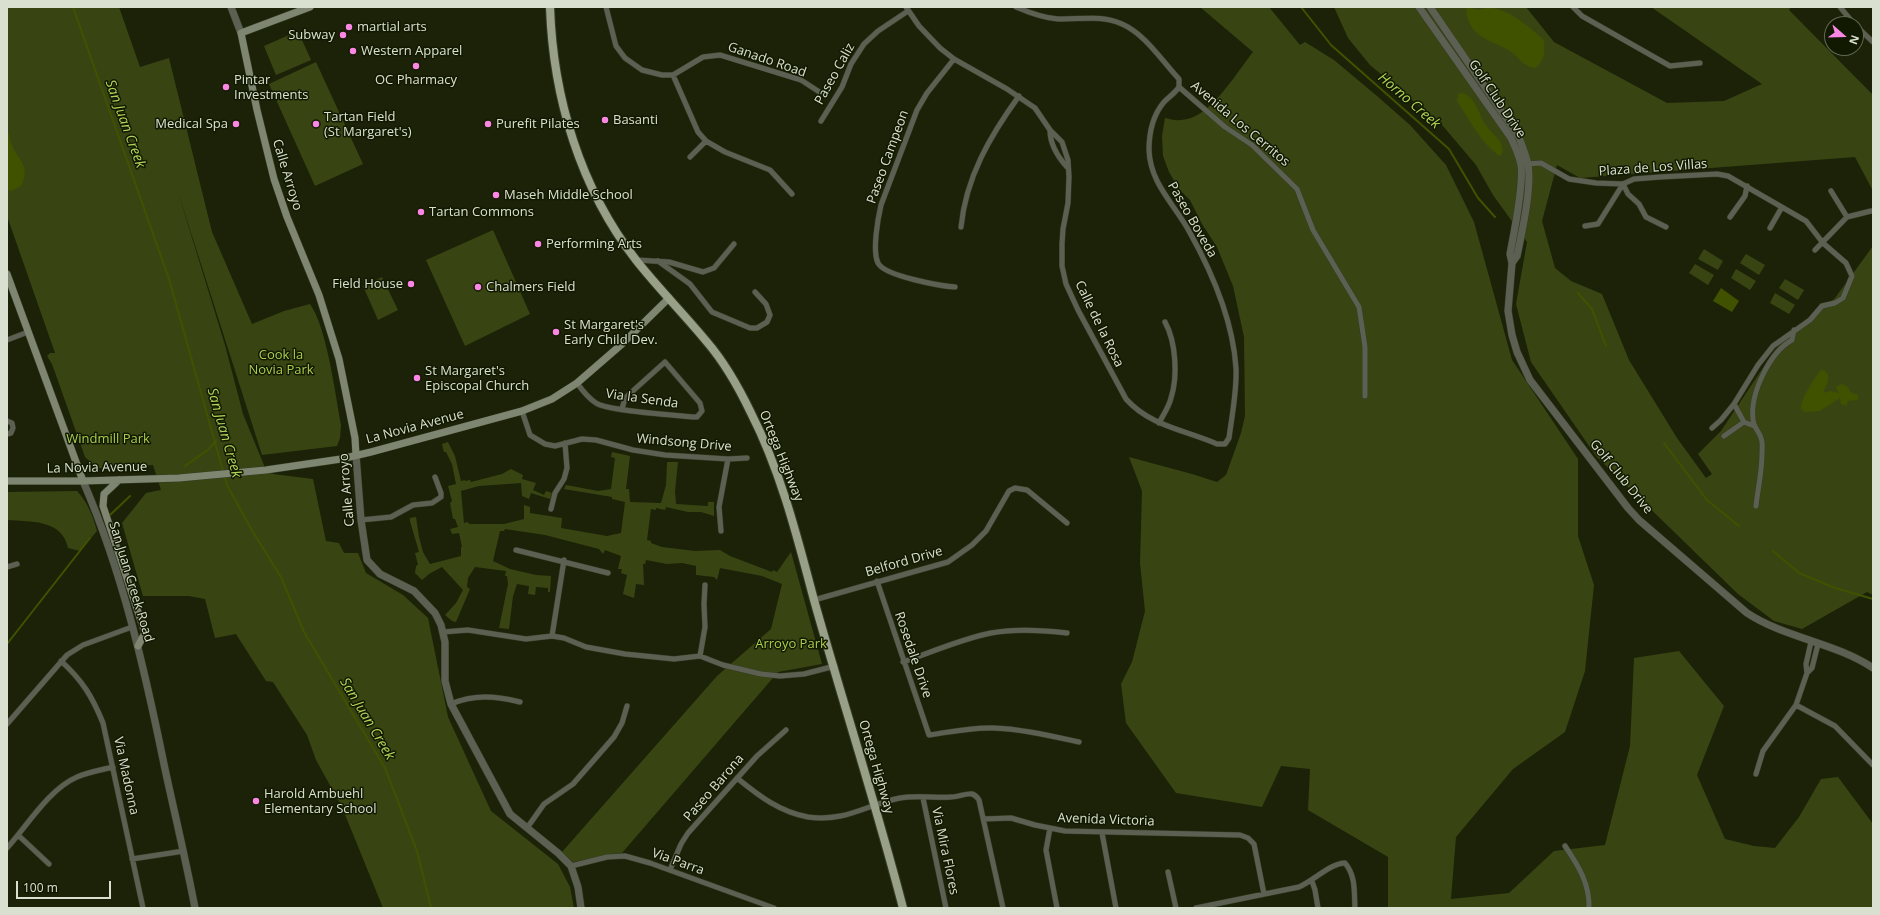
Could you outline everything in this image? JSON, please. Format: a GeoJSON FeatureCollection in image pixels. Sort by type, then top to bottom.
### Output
{"type":"FeatureCollection","features":[{"type":"Feature","properties":{"kind":"main road"},"geometry":{"type":"LineString","coordinates":[[241,34],[310,7]]}},
{"type":"Feature","properties":{"kind":"main road","name":"Ortega Highway"},"geometry":{"type":"LineString","coordinates":[[550,7],[552,52],[556,78],[578,157],[587,178],[611,223],[637,260],[720,358],[751,412],[772,458],[791,514],[814,600],[876,806],[903,908]]}},
{"type":"Feature","properties":{"kind":"main road","name":"Calle Arroyo"},"geometry":{"type":"LineString","coordinates":[[241,34],[257,110],[278,192],[319,295],[339,359],[355,438],[356,455]]}},
{"type":"Feature","properties":{"kind":"main road","name":"San Juan Creek Road"},"geometry":{"type":"LineString","coordinates":[[7,274],[83,481]]}},
{"type":"Feature","properties":{"kind":"main road","name":"La Novia Avenue"},"geometry":{"type":"LineString","coordinates":[[7,481],[83,481],[179,478],[253,471],[340,459],[393,447],[522,411],[552,399],[577,383],[622,344],[669,298]]}},
{"type":"Feature","properties":{"kind":"main road"},"geometry":{"type":"LineString","coordinates":[[119,480],[104,494],[103,506],[145,633],[138,646]]}},
{"type":"Feature","properties":{"kind":"street","name":"Calle Arroyo"},"geometry":{"type":"LineString","coordinates":[[231,7],[241,34]]}},
{"type":"Feature","properties":{"kind":"street"},"geometry":{"type":"LineString","coordinates":[[606,7],[616,46],[625,58],[642,70],[662,75],[673,75],[698,132],[706,141],[725,152],[770,170],[792,194]]}},
{"type":"Feature","properties":{"kind":"street"},"geometry":{"type":"LineString","coordinates":[[1016,7],[1041,16],[1057,19],[1097,18],[1122,24],[1143,40],[1179,79],[1179,87]]}},
{"type":"Feature","properties":{"kind":"street","name":"Golf Club Drive"},"geometry":{"type":"LineString","coordinates":[[1419,7],[1512,138],[1524,165]]}},
{"type":"Feature","properties":{"kind":"street","name":"Golf Club Drive"},"geometry":{"type":"LineString","coordinates":[[1430,7],[1519,137],[1524,165],[1510,254],[1512,263],[1508,311],[1512,335],[1517,352],[1530,380],[1628,508],[1639,520],[1747,613],[1763,623],[1854,658],[1873,668]]}},
{"type":"Feature","properties":{"kind":"street"},"geometry":{"type":"LineString","coordinates":[[1573,7],[1582,16],[1670,66],[1700,63]]}},
{"type":"Feature","properties":{"kind":"street"},"geometry":{"type":"LineString","coordinates":[[1840,7],[1848,16]]}},
{"type":"Feature","properties":{"kind":"street","name":"Calle de la Rosa"},"geometry":{"type":"LineString","coordinates":[[907,9],[925,33],[954,59],[1019,96],[1035,108],[1050,130],[1062,142],[1068,160],[1067,167],[1069,191],[1062,244],[1062,266],[1066,284],[1078,310],[1126,399],[1139,412],[1159,423]]}},
{"type":"Feature","properties":{"kind":"street","name":"Paseo Caliz"},"geometry":{"type":"LineString","coordinates":[[821,121],[836,99],[851,64],[864,44],[878,31],[907,9]]}},
{"type":"Feature","properties":{"kind":"street"},"geometry":{"type":"LineString","coordinates":[[1864,34],[1873,42]]}},
{"type":"Feature","properties":{"kind":"street","name":"Ganado Road"},"geometry":{"type":"LineString","coordinates":[[673,75],[703,57],[720,55],[801,80],[821,93]]}},
{"type":"Feature","properties":{"kind":"street","name":"Paseo Campeon"},"geometry":{"type":"LineString","coordinates":[[954,59],[927,93],[917,110],[881,205],[878,220],[876,254],[878,263],[883,269],[928,284],[955,287]]}},
{"type":"Feature","properties":{"kind":"street","name":"Avenida Los Cerritos"},"geometry":{"type":"LineString","coordinates":[[1179,87],[1215,119],[1252,145],[1298,189],[1313,230],[1359,307],[1365,347],[1365,396]]}},
{"type":"Feature","properties":{"kind":"street","name":"Paseo Boveda"},"geometry":{"type":"LineString","coordinates":[[1159,423],[1217,444],[1225,444],[1229,438],[1235,391],[1236,369],[1233,345],[1217,290],[1188,230],[1161,190],[1151,164],[1149,152],[1152,127],[1164,102],[1179,87]]}},
{"type":"Feature","properties":{"kind":"street"},"geometry":{"type":"LineString","coordinates":[[961,227],[965,199],[987,143],[1019,96]]}},
{"type":"Feature","properties":{"kind":"street","name":"Calle de la Rosa"},"geometry":{"type":"LineString","coordinates":[[1050,130],[1050,139],[1053,147],[1067,167]]}},
{"type":"Feature","properties":{"kind":"street"},"geometry":{"type":"LineString","coordinates":[[690,157],[706,141]]}},
{"type":"Feature","properties":{"kind":"street","name":"Plaza de Los Villas"},"geometry":{"type":"LineString","coordinates":[[1524,165],[1544,164],[1564,177],[1574,181],[1623,184],[1634,179],[1717,174],[1728,176],[1782,207],[1808,223],[1823,243],[1846,263],[1852,276],[1843,298],[1835,304],[1822,306],[1810,320],[1794,330]]}},
{"type":"Feature","properties":{"kind":"street"},"geometry":{"type":"LineString","coordinates":[[1585,226],[1598,224],[1623,184]]}},
{"type":"Feature","properties":{"kind":"street"},"geometry":{"type":"LineString","coordinates":[[1623,184],[1628,194],[1639,204],[1646,217],[1666,227]]}},
{"type":"Feature","properties":{"kind":"street"},"geometry":{"type":"LineString","coordinates":[[1730,218],[1745,196],[1747,186]]}},
{"type":"Feature","properties":{"kind":"street"},"geometry":{"type":"LineString","coordinates":[[1831,191],[1847,217]]}},
{"type":"Feature","properties":{"kind":"street"},"geometry":{"type":"LineString","coordinates":[[1770,228],[1782,207]]}},
{"type":"Feature","properties":{"kind":"street"},"geometry":{"type":"LineString","coordinates":[[1814,250],[1823,243],[1847,217],[1870,211]]}},
{"type":"Feature","properties":{"kind":"street"},"geometry":{"type":"LineString","coordinates":[[637,260],[669,262],[703,272],[714,268],[734,244]]}},
{"type":"Feature","properties":{"kind":"street"},"geometry":{"type":"LineString","coordinates":[[658,261],[690,284],[712,312],[750,328],[757,328],[767,322],[770,315],[766,304],[755,292]]}},
{"type":"Feature","properties":{"kind":"street"},"geometry":{"type":"LineString","coordinates":[[1159,423],[1171,398],[1175,367],[1170,330],[1165,322]]}},
{"type":"Feature","properties":{"kind":"street"},"geometry":{"type":"LineString","coordinates":[[1712,428],[1721,420],[1734,404],[1764,356],[1773,346],[1794,330]]}},
{"type":"Feature","properties":{"kind":"street"},"geometry":{"type":"LineString","coordinates":[[1756,506],[1762,453],[1761,438],[1754,426],[1752,417],[1756,395],[1767,366],[1780,349],[1792,340],[1794,330]]}},
{"type":"Feature","properties":{"kind":"street"},"geometry":{"type":"LineString","coordinates":[[7,340],[28,332]]}},
{"type":"Feature","properties":{"kind":"street","name":"Via la Senda"},"geometry":{"type":"LineString","coordinates":[[577,383],[595,403],[622,409],[697,417],[702,410],[700,403],[665,362],[625,398],[622,409]]}},
{"type":"Feature","properties":{"kind":"street"},"geometry":{"type":"LineString","coordinates":[[1734,404],[1744,422],[1754,426]]}},
{"type":"Feature","properties":{"kind":"street","name":"Windsong Drive"},"geometry":{"type":"LineString","coordinates":[[522,411],[530,435],[538,440],[555,446],[582,439],[596,440],[647,453],[728,459],[747,458]]}},
{"type":"Feature","properties":{"kind":"street"},"geometry":{"type":"LineString","coordinates":[[7,421],[12,423],[13,428],[11,433],[7,434]]}},
{"type":"Feature","properties":{"kind":"street"},"geometry":{"type":"LineString","coordinates":[[1724,436],[1744,422]]}},
{"type":"Feature","properties":{"kind":"street"},"geometry":{"type":"LineString","coordinates":[[551,509],[556,493],[566,474],[567,463],[565,443]]}},
{"type":"Feature","properties":{"kind":"street","name":"Calle Arroyo"},"geometry":{"type":"LineString","coordinates":[[356,455],[361,520],[367,560],[380,574],[414,591],[435,613],[442,625],[445,642],[446,681],[451,704],[510,814],[571,866]]}},
{"type":"Feature","properties":{"kind":"street"},"geometry":{"type":"LineString","coordinates":[[722,531],[719,507],[728,459]]}},
{"type":"Feature","properties":{"kind":"street"},"geometry":{"type":"LineString","coordinates":[[361,520],[391,516],[413,505],[432,503],[438,500],[441,493],[435,477]]}},
{"type":"Feature","properties":{"kind":"street","name":"San Juan Creek Road"},"geometry":{"type":"LineString","coordinates":[[83,481],[114,563],[138,646],[184,850],[195,908]]}},
{"type":"Feature","properties":{"kind":"street","name":"Belford Drive"},"geometry":{"type":"LineString","coordinates":[[814,600],[948,562],[972,545],[986,531],[1009,492],[1015,488],[1027,490],[1067,523]]}},
{"type":"Feature","properties":{"kind":"street"},"geometry":{"type":"LineString","coordinates":[[516,550],[564,560],[608,573]]}},
{"type":"Feature","properties":{"kind":"street"},"geometry":{"type":"LineString","coordinates":[[552,636],[564,560]]}},
{"type":"Feature","properties":{"kind":"street"},"geometry":{"type":"LineString","coordinates":[[7,566],[17,564]]}},
{"type":"Feature","properties":{"kind":"street","name":"Rosedale Drive"},"geometry":{"type":"LineString","coordinates":[[877,581],[903,662],[929,735],[963,730],[993,728],[1024,731],[1079,742]]}},
{"type":"Feature","properties":{"kind":"street"},"geometry":{"type":"LineString","coordinates":[[700,656],[705,628],[705,585]]}},
{"type":"Feature","properties":{"kind":"street"},"geometry":{"type":"LineString","coordinates":[[7,724],[61,661],[83,645],[132,627]]}},
{"type":"Feature","properties":{"kind":"street"},"geometry":{"type":"LineString","coordinates":[[443,632],[468,630],[526,639],[552,636],[564,638],[586,648],[631,655],[674,659],[700,656],[731,667],[761,674],[780,676],[804,674],[834,666]]}},
{"type":"Feature","properties":{"kind":"street"},"geometry":{"type":"LineString","coordinates":[[903,662],[990,633],[1037,630],[1067,633]]}},
{"type":"Feature","properties":{"kind":"street"},"geometry":{"type":"LineString","coordinates":[[1756,774],[1763,751],[1796,705],[1807,674],[1812,668],[1815,643]]}},
{"type":"Feature","properties":{"kind":"street","name":"Via Madonna"},"geometry":{"type":"LineString","coordinates":[[61,661],[82,682],[92,696],[103,722],[143,908]]}},
{"type":"Feature","properties":{"kind":"street"},"geometry":{"type":"LineString","coordinates":[[451,704],[463,699],[483,696],[520,702]]}},
{"type":"Feature","properties":{"kind":"street"},"geometry":{"type":"LineString","coordinates":[[1796,705],[1835,726],[1873,765]]}},
{"type":"Feature","properties":{"kind":"street"},"geometry":{"type":"LineString","coordinates":[[527,828],[544,804],[572,784],[614,737],[622,723],[627,706]]}},
{"type":"Feature","properties":{"kind":"street","name":"Paseo Barona"},"geometry":{"type":"LineString","coordinates":[[670,870],[681,844],[688,833],[757,756],[786,730]]}},
{"type":"Feature","properties":{"kind":"street"},"geometry":{"type":"LineString","coordinates":[[7,848],[53,794],[65,784],[76,777],[113,767]]}},
{"type":"Feature","properties":{"kind":"street"},"geometry":{"type":"LineString","coordinates":[[737,778],[770,803],[808,817],[839,817],[855,814],[902,798],[953,797],[970,794],[976,795],[979,800],[1003,908]]}},
{"type":"Feature","properties":{"kind":"street","name":"Via Mira Flores"},"geometry":{"type":"LineString","coordinates":[[923,798],[946,908]]}},
{"type":"Feature","properties":{"kind":"street","name":"Avenida Victoria"},"geometry":{"type":"LineString","coordinates":[[983,819],[1011,818],[1050,828],[1102,833],[1240,835],[1248,838],[1254,844],[1264,894]]}},
{"type":"Feature","properties":{"kind":"street"},"geometry":{"type":"LineString","coordinates":[[1050,828],[1046,850],[1057,908]]}},
{"type":"Feature","properties":{"kind":"street"},"geometry":{"type":"LineString","coordinates":[[1102,833],[1116,908]]}},
{"type":"Feature","properties":{"kind":"street"},"geometry":{"type":"LineString","coordinates":[[18,836],[49,864]]}},
{"type":"Feature","properties":{"kind":"street"},"geometry":{"type":"LineString","coordinates":[[1565,846],[1583,874],[1588,891],[1589,908]]}},
{"type":"Feature","properties":{"kind":"street"},"geometry":{"type":"LineString","coordinates":[[132,859],[184,850]]}},
{"type":"Feature","properties":{"kind":"street","name":"Via Parra"},"geometry":{"type":"LineString","coordinates":[[571,866],[607,857],[625,856],[670,870],[729,893],[774,908]]}},
{"type":"Feature","properties":{"kind":"street"},"geometry":{"type":"LineString","coordinates":[[1196,908],[1294,888],[1312,881],[1338,863],[1345,864],[1351,870],[1354,886],[1355,908]]}},
{"type":"Feature","properties":{"kind":"street"},"geometry":{"type":"LineString","coordinates":[[571,866],[578,887],[581,908]]}},
{"type":"Feature","properties":{"kind":"street"},"geometry":{"type":"LineString","coordinates":[[1168,872],[1176,908]]}},
{"type":"Feature","properties":{"kind":"street"},"geometry":{"type":"LineString","coordinates":[[1312,881],[1318,908]]}},
{"type":"Feature","properties":{"kind":"green space"},"geometry":{"type":"Polygon","coordinates":[[[7,7],[119,7],[140,67],[169,58],[212,232],[252,324],[284,311],[310,304],[316,315],[326,344],[341,425],[340,438],[337,446],[262,455],[177,189],[225,345],[243,414],[266,470],[273,474],[313,479],[326,541],[339,543],[344,553],[358,553],[366,573],[403,595],[428,618],[448,717],[491,811],[558,864],[570,887],[574,908],[383,908],[342,807],[316,760],[307,735],[273,682],[266,681],[236,634],[215,638],[205,599],[189,596],[143,596],[122,523],[146,493],[161,490],[153,465],[97,468],[85,457],[52,364],[47,356],[50,353],[55,353],[7,216],[7,7]]]}},
{"type":"Feature","properties":{"kind":"green space"},"geometry":{"type":"Polygon","coordinates":[[[1200,7],[1269,7],[1300,45],[1305,42],[1334,60],[1410,125],[1446,165],[1474,222],[1512,360],[1578,459],[1578,536],[1594,585],[1585,671],[1565,732],[1513,769],[1456,837],[1451,899],[1509,893],[1554,851],[1605,845],[1630,746],[1634,658],[1679,651],[1724,706],[1697,775],[1725,839],[1754,846],[1775,848],[1799,817],[1821,779],[1838,777],[1873,824],[1873,908],[1388,908],[1388,857],[1308,810],[1310,769],[1281,766],[1262,807],[1176,793],[1126,723],[1121,684],[1132,662],[1145,611],[1140,563],[1142,491],[1129,457],[1217,482],[1226,475],[1241,433],[1245,416],[1244,337],[1233,286],[1217,247],[1202,224],[1190,200],[1179,189],[1169,172],[1163,156],[1162,136],[1165,118],[1181,120],[1192,118],[1202,112],[1222,94],[1253,52],[1200,7]]]}},
{"type":"Feature","properties":{"kind":"green space"},"geometry":{"type":"Polygon","coordinates":[[[1334,7],[1526,7],[1554,42],[1667,103],[1724,101],[1762,84],[1651,7],[1791,7],[1789,10],[1824,45],[1824,56],[1834,56],[1873,95],[1873,191],[1855,157],[1580,178],[1557,165],[1542,221],[1555,268],[1571,281],[1602,294],[1629,360],[1677,438],[1706,478],[1712,474],[1698,454],[1721,431],[1774,351],[1835,298],[1873,246],[1873,595],[1867,592],[1802,629],[1774,621],[1738,594],[1596,456],[1531,362],[1516,304],[1527,242],[1493,195],[1476,165],[1443,126],[1370,65],[1348,38],[1334,7]]]}},
{"type":"Feature","properties":{"kind":"green space"},"geometry":{"type":"Polygon","coordinates":[[[298,31],[311,60],[276,75],[264,46],[298,31]]]}},
{"type":"Feature","properties":{"kind":"green space","name":"Tartan Field (St Margaret's)"},"geometry":{"type":"Polygon","coordinates":[[[316,62],[363,164],[315,186],[269,84],[316,62]]]}},
{"type":"Feature","properties":{"kind":"green space","name":"Chalmers Field"},"geometry":{"type":"Polygon","coordinates":[[[493,230],[530,314],[465,346],[426,260],[493,230]]]}},
{"type":"Feature","properties":{"kind":"green space"},"geometry":{"type":"Polygon","coordinates":[[[1704,249],[1723,261],[1718,270],[1698,259],[1704,249]]]}},
{"type":"Feature","properties":{"kind":"green space"},"geometry":{"type":"Polygon","coordinates":[[[1746,254],[1765,265],[1759,275],[1740,263],[1746,254]]]}},
{"type":"Feature","properties":{"kind":"green space"},"geometry":{"type":"Polygon","coordinates":[[[1695,264],[1714,275],[1708,285],[1689,273],[1695,264]]]}},
{"type":"Feature","properties":{"kind":"green space"},"geometry":{"type":"Polygon","coordinates":[[[1736,269],[1756,281],[1750,290],[1731,278],[1736,269]]]}},
{"type":"Feature","properties":{"kind":"green space"},"geometry":{"type":"Polygon","coordinates":[[[382,277],[398,310],[378,320],[363,286],[382,277]]]}},
{"type":"Feature","properties":{"kind":"green space"},"geometry":{"type":"Polygon","coordinates":[[[1785,279],[1804,290],[1798,300],[1779,288],[1785,279]]]}},
{"type":"Feature","properties":{"kind":"green space"},"geometry":{"type":"Polygon","coordinates":[[[1775,293],[1795,305],[1789,314],[1770,303],[1775,293]]]}},
{"type":"Feature","properties":{"kind":"green space","name":"Arroyo Park"},"geometry":{"type":"Polygon","coordinates":[[[448,442],[455,456],[461,481],[470,480],[471,482],[502,474],[511,469],[523,475],[522,479],[536,483],[533,490],[544,495],[546,491],[552,493],[550,499],[531,493],[529,499],[522,496],[521,483],[479,486],[461,491],[464,523],[504,524],[524,519],[524,505],[530,507],[530,513],[562,518],[561,528],[607,536],[621,533],[625,502],[612,499],[612,497],[564,489],[566,485],[598,491],[611,489],[615,458],[611,457],[612,452],[630,456],[626,489],[629,489],[630,502],[661,503],[666,485],[667,462],[678,462],[675,491],[676,504],[708,506],[708,502],[714,502],[714,516],[701,512],[688,512],[666,507],[665,510],[656,508],[656,510],[651,509],[647,540],[651,541],[651,543],[662,547],[695,551],[720,550],[730,556],[772,572],[773,570],[777,572],[791,552],[822,664],[778,672],[622,853],[573,862],[562,852],[717,676],[771,629],[782,584],[762,576],[720,568],[717,580],[714,577],[696,575],[696,566],[682,563],[667,564],[646,560],[645,564],[643,564],[644,585],[636,584],[634,598],[623,594],[627,575],[621,573],[622,569],[618,569],[621,556],[605,550],[603,554],[599,549],[545,535],[505,529],[504,531],[500,531],[493,561],[510,569],[536,575],[551,576],[550,592],[548,592],[548,588],[536,587],[535,595],[528,594],[529,586],[517,584],[513,596],[509,629],[499,628],[508,584],[507,576],[505,576],[506,571],[475,567],[468,578],[467,587],[470,589],[456,622],[452,621],[445,615],[456,603],[463,590],[442,567],[429,574],[422,580],[415,573],[416,566],[418,565],[415,553],[419,552],[410,521],[410,518],[416,517],[423,552],[430,564],[461,556],[462,547],[459,533],[452,534],[450,529],[458,527],[455,519],[453,519],[450,503],[452,501],[448,486],[456,484],[452,464],[446,452],[444,452],[442,444],[448,442]]]}},
{"type":"Feature","properties":{"kind":"green space"},"geometry":{"type":"Polygon","coordinates":[[[77,491],[90,510],[97,531],[80,551],[68,548],[65,539],[52,527],[35,522],[7,520],[7,492],[77,491]]]}},
{"type":"Feature","properties":{"kind":"shaded area"},"geometry":{"type":"Polygon","coordinates":[[[1467,7],[1479,10],[1487,8],[1496,9],[1514,16],[1544,40],[1544,52],[1541,62],[1535,68],[1527,66],[1510,51],[1485,39],[1471,26],[1467,15],[1467,7]]]}},
{"type":"Feature","properties":{"kind":"shaded area"},"geometry":{"type":"Polygon","coordinates":[[[1462,93],[1474,101],[1485,124],[1501,143],[1503,149],[1501,155],[1499,156],[1486,144],[1466,116],[1457,101],[1458,94],[1462,93]]]}},
{"type":"Feature","properties":{"kind":"shaded area"},"geometry":{"type":"Polygon","coordinates":[[[7,130],[12,145],[23,164],[25,174],[21,186],[12,191],[7,190],[7,130]]]}},
{"type":"Feature","properties":{"kind":"shaded area"},"geometry":{"type":"Polygon","coordinates":[[[1721,288],[1739,301],[1732,312],[1713,301],[1721,288]]]}},
{"type":"Feature","properties":{"kind":"shaded area"},"geometry":{"type":"Polygon","coordinates":[[[1823,370],[1828,374],[1828,381],[1823,393],[1830,391],[1839,393],[1836,388],[1842,384],[1848,387],[1850,392],[1858,395],[1858,398],[1857,400],[1848,401],[1846,406],[1841,404],[1840,398],[1820,411],[1805,412],[1801,409],[1803,400],[1814,379],[1820,371],[1823,370]]]}},
{"type":"Feature","properties":{"kind":"waterway","name":"San Juan Creek"},"geometry":{"type":"LineString","coordinates":[[73,7],[169,279],[227,485],[253,532],[281,577],[304,632],[385,768],[417,851],[431,908]]}},
{"type":"Feature","properties":{"kind":"waterway","name":"Horno Creek"},"geometry":{"type":"LineString","coordinates":[[1301,7],[1331,45],[1449,149],[1478,198],[1495,217]]}},
{"type":"Feature","properties":{"kind":"waterway","name":"Horno Creek"},"geometry":{"type":"LineString","coordinates":[[1578,293],[1592,309],[1606,346]]}},
{"type":"Feature","properties":{"kind":"waterway"},"geometry":{"type":"LineString","coordinates":[[185,466],[209,449],[216,440]]}},
{"type":"Feature","properties":{"kind":"waterway","name":"Horno Creek"},"geometry":{"type":"LineString","coordinates":[[1664,443],[1707,500],[1739,526]]}},
{"type":"Feature","properties":{"kind":"waterway"},"geometry":{"type":"LineString","coordinates":[[109,516],[130,496]]}},
{"type":"Feature","properties":{"kind":"waterway"},"geometry":{"type":"LineString","coordinates":[[7,644],[90,538]]}},
{"type":"Feature","properties":{"kind":"waterway","name":"Horno Creek"},"geometry":{"type":"LineString","coordinates":[[1773,551],[1799,573],[1835,588],[1873,599]]}},
{"type":"Feature","properties":{"kind":"place","name":"martial arts"},"geometry":{"type":"Point","coordinates":[349,27]}},
{"type":"Feature","properties":{"kind":"place","name":"Subway"},"geometry":{"type":"Point","coordinates":[343,35]}},
{"type":"Feature","properties":{"kind":"place","name":"Western Apparel"},"geometry":{"type":"Point","coordinates":[353,51]}},
{"type":"Feature","properties":{"kind":"place","name":"OC Pharmacy"},"geometry":{"type":"Point","coordinates":[416,66]}},
{"type":"Feature","properties":{"kind":"place","name":"Pintar Investments"},"geometry":{"type":"Point","coordinates":[226,87]}},
{"type":"Feature","properties":{"kind":"place","name":"Basanti"},"geometry":{"type":"Point","coordinates":[605,120]}},
{"type":"Feature","properties":{"kind":"place","name":"Medical Spa"},"geometry":{"type":"Point","coordinates":[236,124]}},
{"type":"Feature","properties":{"kind":"place","name":"Tartan Field (St Margaret's)"},"geometry":{"type":"Point","coordinates":[316,124]}},
{"type":"Feature","properties":{"kind":"place","name":"Purefit Pilates"},"geometry":{"type":"Point","coordinates":[488,124]}},
{"type":"Feature","properties":{"kind":"place","name":"Maseh Middle School"},"geometry":{"type":"Point","coordinates":[496,195]}},
{"type":"Feature","properties":{"kind":"place","name":"Tartan Commons"},"geometry":{"type":"Point","coordinates":[421,212]}},
{"type":"Feature","properties":{"kind":"place","name":"Performing Arts"},"geometry":{"type":"Point","coordinates":[538,244]}},
{"type":"Feature","properties":{"kind":"place","name":"Field House"},"geometry":{"type":"Point","coordinates":[411,284]}},
{"type":"Feature","properties":{"kind":"place","name":"Chalmers Field"},"geometry":{"type":"Point","coordinates":[478,287]}},
{"type":"Feature","properties":{"kind":"place","name":"St Margaret's Early Child Dev."},"geometry":{"type":"Point","coordinates":[556,332]}},
{"type":"Feature","properties":{"kind":"place","name":"St Margaret's Episcopal Church"},"geometry":{"type":"Point","coordinates":[417,378]}},
{"type":"Feature","properties":{"kind":"place","name":"Harold Ambuehl Elementary School"},"geometry":{"type":"Point","coordinates":[256,801]}},
{"type":"Feature","properties":{"kind":"park label","name":"Cook la Novia Park"},"geometry":{"type":"Point","coordinates":[281,362]}},
{"type":"Feature","properties":{"kind":"park label","name":"Windmill Park"},"geometry":{"type":"Point","coordinates":[108,439]}}]}
